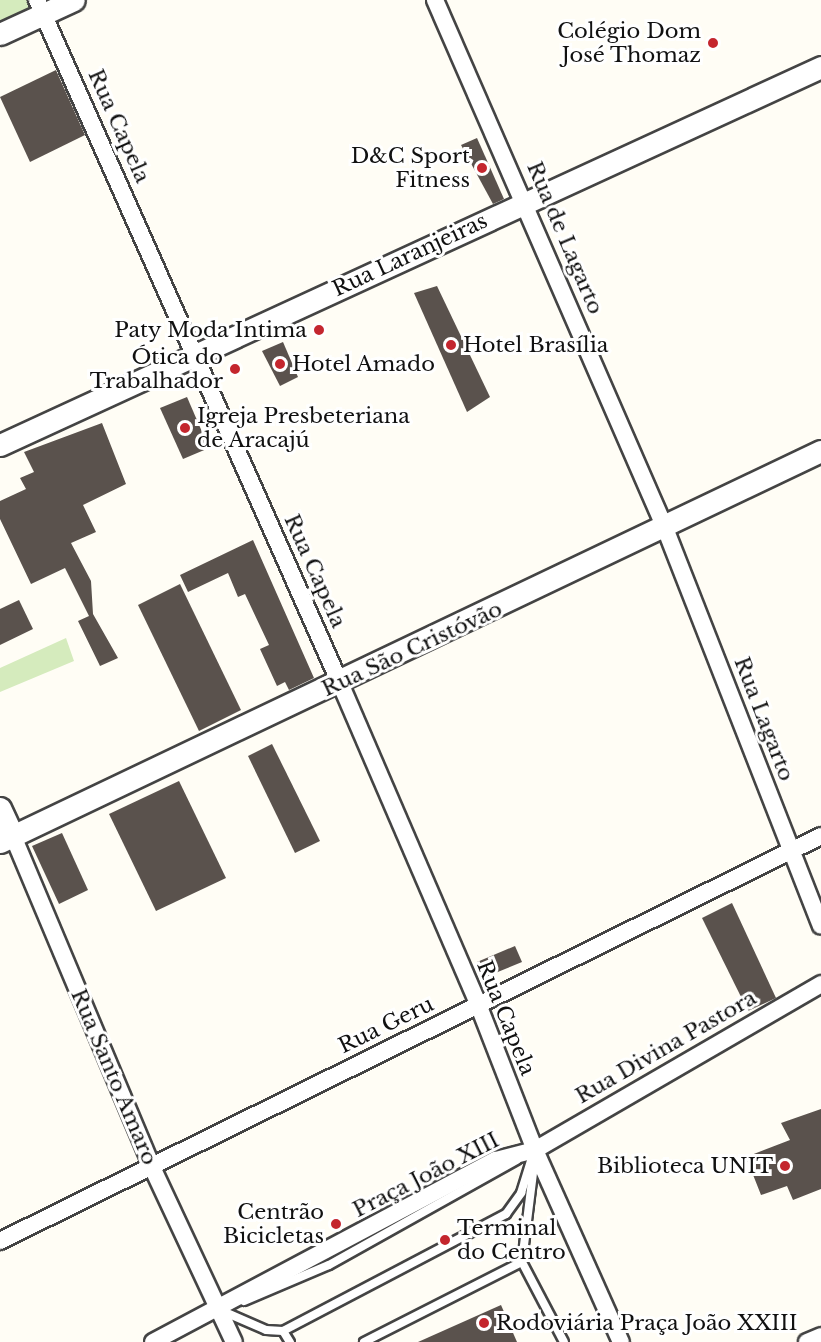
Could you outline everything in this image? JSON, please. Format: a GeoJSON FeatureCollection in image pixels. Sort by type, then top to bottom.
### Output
{"type":"FeatureCollection","features":[{"type":"Feature","properties":{"kind":"street"},"geometry":{"type":"LineString","coordinates":[[0,34],[40,7],[74,0]]}},
{"type":"Feature","properties":{"kind":"street","name":"Rua de Lagarto"},"geometry":{"type":"LineString","coordinates":[[435,0],[525,201],[665,528]]}},
{"type":"Feature","properties":{"kind":"street","name":"Rua Capela"},"geometry":{"type":"LineString","coordinates":[[40,7],[196,354],[340,683],[478,1004],[535,1150]]}},
{"type":"Feature","properties":{"kind":"street","name":"Rua Laranjeiras"},"geometry":{"type":"LineString","coordinates":[[0,445],[525,201],[821,67]]}},
{"type":"Feature","properties":{"kind":"street","name":"Rua São Cristóvão"},"geometry":{"type":"LineString","coordinates":[[6,839],[340,683],[821,451]]}},
{"type":"Feature","properties":{"kind":"street","name":"Rua Lagarto"},"geometry":{"type":"LineString","coordinates":[[665,528],[821,926]]}},
{"type":"Feature","properties":{"kind":"street","name":"Rua Santo Amaro"},"geometry":{"type":"LineString","coordinates":[[0,808],[6,839],[151,1165],[234,1342]]}},
{"type":"Feature","properties":{"kind":"street","name":"Rua Geru"},"geometry":{"type":"LineString","coordinates":[[0,1241],[821,836]]}},
{"type":"Feature","properties":{"kind":"street","name":"Rua Divina Pastora"},"geometry":{"type":"LineString","coordinates":[[535,1150],[821,984]]}},
{"type":"Feature","properties":{"kind":"street","name":"Praça João XIII"},"geometry":{"type":"LineString","coordinates":[[153,1342],[496,1160],[535,1150],[621,1342]]}},
{"type":"Feature","properties":{"kind":"street"},"geometry":{"type":"LineString","coordinates":[[807,1342],[821,1336]]}},
{"type":"Feature","properties":{"kind":"lane"},"geometry":{"type":"LineString","coordinates":[[535,1150],[522,1262],[564,1342]]}},
{"type":"Feature","properties":{"kind":"lane"},"geometry":{"type":"LineString","coordinates":[[217,1309],[266,1330],[284,1331],[507,1214],[521,1193],[535,1150]]}},
{"type":"Feature","properties":{"kind":"lane"},"geometry":{"type":"LineString","coordinates":[[364,1342],[522,1262]]}},
{"type":"Feature","properties":{"kind":"lane"},"geometry":{"type":"LineString","coordinates":[[284,1331],[290,1342]]}},
{"type":"Feature","properties":{"kind":"green space"},"geometry":{"type":"Polygon","coordinates":[[[0,0],[27,0],[31,10],[0,24],[0,0]]]}},
{"type":"Feature","properties":{"kind":"green space"},"geometry":{"type":"Polygon","coordinates":[[[66,638],[74,661],[0,692],[0,668],[66,638]]]}},
{"type":"Feature","properties":{"kind":"building"},"geometry":{"type":"Polygon","coordinates":[[[56,70],[85,135],[30,162],[0,97],[56,70]]]}},
{"type":"Feature","properties":{"kind":"building","name":"D&C Sport Fitness"},"geometry":{"type":"Polygon","coordinates":[[[477,138],[504,199],[493,204],[461,145],[477,138]]]}},
{"type":"Feature","properties":{"kind":"building","name":"Hotel Brasília"},"geometry":{"type":"Polygon","coordinates":[[[437,286],[490,397],[467,412],[414,293],[437,286]]]}},
{"type":"Feature","properties":{"kind":"building","name":"Hotel Amado"},"geometry":{"type":"Polygon","coordinates":[[[283,342],[298,377],[280,386],[262,351],[283,342]]]}},
{"type":"Feature","properties":{"kind":"building","name":"Igreja Presbeteriana de Aracajú"},"geometry":{"type":"Polygon","coordinates":[[[187,397],[209,448],[183,459],[160,408],[187,397]]]}},
{"type":"Feature","properties":{"kind":"building"},"geometry":{"type":"Polygon","coordinates":[[[102,423],[126,484],[83,505],[96,532],[71,543],[91,581],[93,614],[118,658],[100,666],[78,621],[89,616],[65,568],[31,584],[0,519],[0,501],[26,489],[20,478],[34,472],[24,452],[102,423]]]}},
{"type":"Feature","properties":{"kind":"building"},"geometry":{"type":"Polygon","coordinates":[[[253,540],[314,678],[289,690],[285,682],[277,686],[260,649],[269,645],[245,594],[238,597],[228,573],[188,592],[180,575],[253,540]]]}},
{"type":"Feature","properties":{"kind":"building"},"geometry":{"type":"Polygon","coordinates":[[[180,584],[241,710],[199,731],[138,605],[180,584]]]}},
{"type":"Feature","properties":{"kind":"building"},"geometry":{"type":"Polygon","coordinates":[[[19,600],[33,629],[0,645],[0,609],[19,600]]]}},
{"type":"Feature","properties":{"kind":"building"},"geometry":{"type":"Polygon","coordinates":[[[272,744],[320,841],[295,853],[248,756],[272,744]]]}},
{"type":"Feature","properties":{"kind":"building"},"geometry":{"type":"Polygon","coordinates":[[[179,781],[226,878],[156,911],[109,814],[179,781]]]}},
{"type":"Feature","properties":{"kind":"building"},"geometry":{"type":"Polygon","coordinates":[[[62,833],[88,890],[59,904],[32,846],[62,833]]]}},
{"type":"Feature","properties":{"kind":"building"},"geometry":{"type":"Polygon","coordinates":[[[732,903],[776,998],[748,1011],[702,918],[732,903]]]}},
{"type":"Feature","properties":{"kind":"building"},"geometry":{"type":"Polygon","coordinates":[[[515,946],[522,962],[483,978],[477,962],[515,946]]]}},
{"type":"Feature","properties":{"kind":"building","name":"Biblioteca UNIT"},"geometry":{"type":"Polygon","coordinates":[[[821,1109],[821,1189],[793,1200],[787,1186],[761,1195],[746,1157],[790,1140],[781,1123],[821,1109]]]}},
{"type":"Feature","properties":{"kind":"building","name":"Rodoviária Praça João XXIII"},"geometry":{"type":"Polygon","coordinates":[[[501,1305],[517,1342],[418,1342],[501,1305]]]}},
{"type":"Feature","properties":{"kind":"place","name":"Colégio Dom José Thomaz"},"geometry":{"type":"Point","coordinates":[713,43]}},
{"type":"Feature","properties":{"kind":"place","name":"D&C Sport Fitness"},"geometry":{"type":"Point","coordinates":[482,168]}},
{"type":"Feature","properties":{"kind":"place","name":"Paty Moda Intima"},"geometry":{"type":"Point","coordinates":[319,330]}},
{"type":"Feature","properties":{"kind":"place","name":"Hotel Brasília"},"geometry":{"type":"Point","coordinates":[451,345]}},
{"type":"Feature","properties":{"kind":"place","name":"Hotel Amado"},"geometry":{"type":"Point","coordinates":[280,364]}},
{"type":"Feature","properties":{"kind":"place","name":"Ótica do Trabalhador"},"geometry":{"type":"Point","coordinates":[235,369]}},
{"type":"Feature","properties":{"kind":"place","name":"Igreja Presbeteriana de Aracajú"},"geometry":{"type":"Point","coordinates":[185,428]}},
{"type":"Feature","properties":{"kind":"place","name":"Biblioteca UNIT"},"geometry":{"type":"Point","coordinates":[785,1166]}},
{"type":"Feature","properties":{"kind":"place","name":"Centrão Bicicletas"},"geometry":{"type":"Point","coordinates":[336,1224]}},
{"type":"Feature","properties":{"kind":"place","name":"Terminal do Centro"},"geometry":{"type":"Point","coordinates":[445,1240]}},
{"type":"Feature","properties":{"kind":"place","name":"Rodoviária Praça João XXIII"},"geometry":{"type":"Point","coordinates":[484,1323]}}]}
